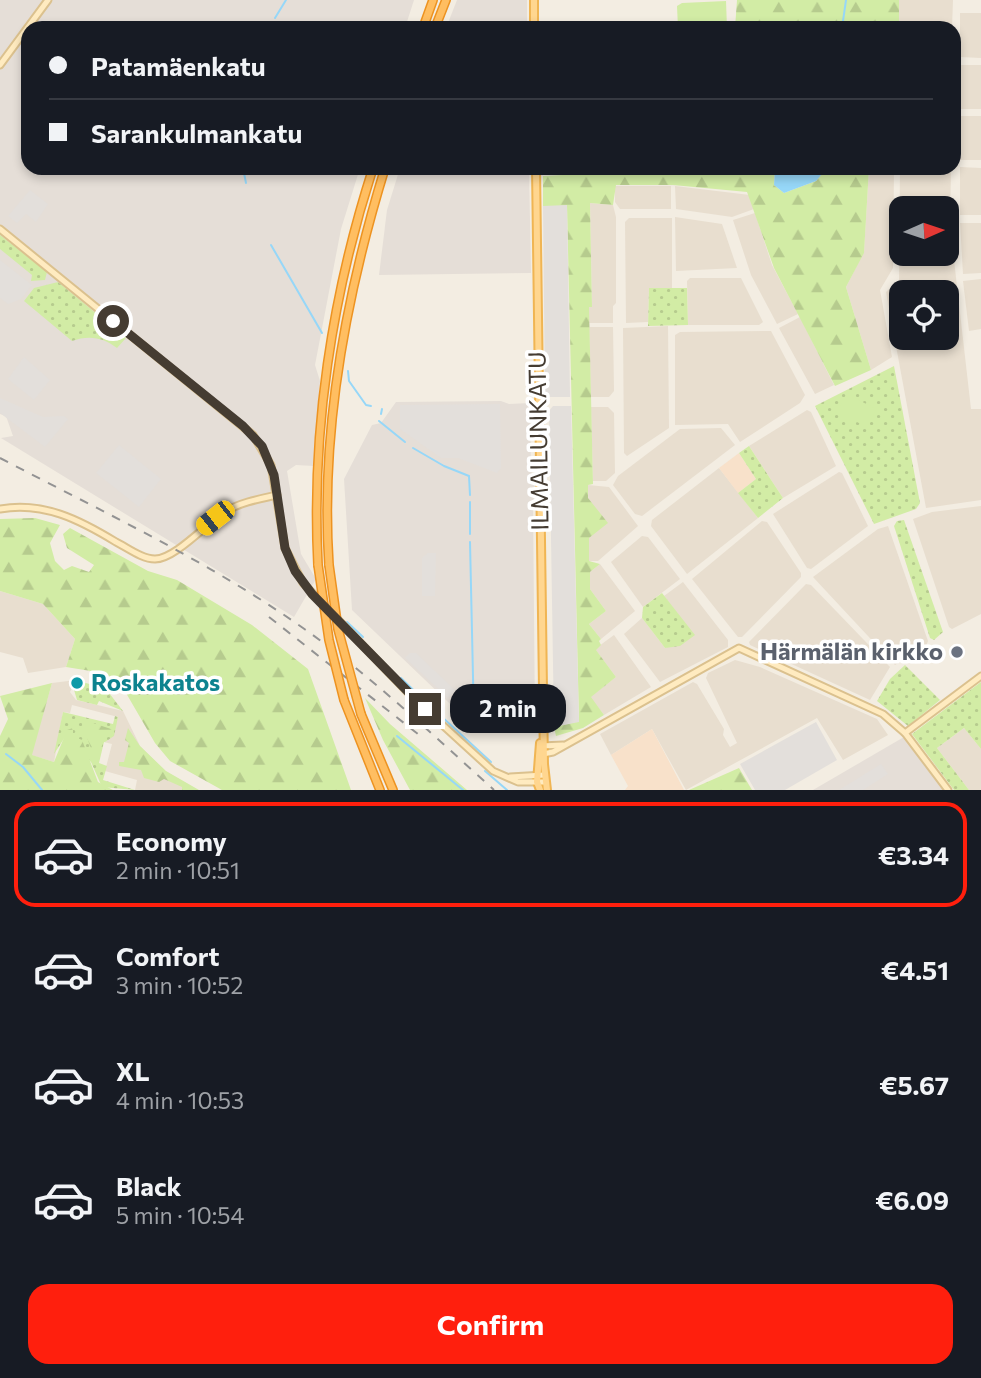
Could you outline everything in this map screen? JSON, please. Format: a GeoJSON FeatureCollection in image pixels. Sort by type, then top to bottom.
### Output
{"type":"FeatureCollection","features":[{"type":"Feature","properties":{"kind":"highway"},"geometry":{"type":"LineString","coordinates":[[426,21],[433,0]]}},
{"type":"Feature","properties":{"kind":"highway"},"geometry":{"type":"LineString","coordinates":[[438,21],[446,0]]}},
{"type":"Feature","properties":{"kind":"highway"},"geometry":{"type":"LineString","coordinates":[[371,175],[341,293],[324,394],[317,473],[318,565],[329,640],[344,700],[379,790]]}},
{"type":"Feature","properties":{"kind":"highway"},"geometry":{"type":"LineString","coordinates":[[383,175],[352,296],[335,398],[328,483],[329,565],[338,629],[361,714],[393,790]]}},
{"type":"Feature","properties":{"kind":"main road"},"geometry":{"type":"LineString","coordinates":[[32,21],[48,0]]}},
{"type":"Feature","properties":{"kind":"main road"},"geometry":{"type":"LineString","coordinates":[[534,0],[534,21]]}},
{"type":"Feature","properties":{"kind":"main road"},"geometry":{"type":"LineString","coordinates":[[0,65],[21,37]]}},
{"type":"Feature","properties":{"kind":"main road","name":"ILMAILUNKATU"},"geometry":{"type":"LineString","coordinates":[[536,175],[543,713],[541,781],[547,790]]}},
{"type":"Feature","properties":{"kind":"main road"},"geometry":{"type":"LineString","coordinates":[[0,229],[253,435],[268,456],[285,548],[303,583],[414,699],[493,771],[507,777],[541,781]]}},
{"type":"Feature","properties":{"kind":"main road"},"geometry":{"type":"LineString","coordinates":[[0,509],[36,507],[53,511],[96,530],[144,557],[158,559],[172,554],[226,511],[253,499],[277,495]]}},
{"type":"Feature","properties":{"kind":"main road"},"geometry":{"type":"LineString","coordinates":[[542,754],[739,648],[871,707],[891,719],[905,733],[948,790]]}},
{"type":"Feature","properties":{"kind":"main road"},"geometry":{"type":"LineString","coordinates":[[905,733],[981,676]]}},
{"type":"Feature","properties":{"kind":"main road"},"geometry":{"type":"LineString","coordinates":[[542,746],[563,745]]}},
{"type":"Feature","properties":{"kind":"shaded area"},"geometry":{"type":"Polygon","coordinates":[[[0,0],[414,0],[407,21],[21,21],[21,175],[358,175],[341,229],[315,365],[320,381],[314,466],[296,465],[287,471],[301,554],[316,579],[294,617],[1,438],[13,436],[6,416],[0,414],[0,0]]]}},
{"type":"Feature","properties":{"kind":"shaded area"},"geometry":{"type":"Polygon","coordinates":[[[457,0],[527,0],[527,21],[449,21],[457,0]]]}},
{"type":"Feature","properties":{"kind":"shaded area"},"geometry":{"type":"Polygon","coordinates":[[[899,0],[953,0],[952,21],[899,21],[899,0]]]}},
{"type":"Feature","properties":{"kind":"shaded area"},"geometry":{"type":"Polygon","coordinates":[[[960,13],[981,13],[981,58],[961,57],[960,13]]]}},
{"type":"Feature","properties":{"kind":"shaded area"},"geometry":{"type":"Polygon","coordinates":[[[961,65],[981,65],[981,109],[961,109],[961,65]]]}},
{"type":"Feature","properties":{"kind":"shaded area"},"geometry":{"type":"Polygon","coordinates":[[[961,116],[981,116],[981,160],[961,160],[961,116]]]}},
{"type":"Feature","properties":{"kind":"shaded area"},"geometry":{"type":"Polygon","coordinates":[[[961,167],[981,168],[981,215],[960,215],[961,167]]]}},
{"type":"Feature","properties":{"kind":"shaded area"},"geometry":{"type":"Polygon","coordinates":[[[398,175],[529,175],[531,273],[379,275],[387,210],[398,175]]]}},
{"type":"Feature","properties":{"kind":"shaded area"},"geometry":{"type":"Polygon","coordinates":[[[869,175],[894,175],[894,196],[889,196],[889,266],[893,268],[880,290],[892,357],[871,370],[846,287],[864,252],[869,175]]]}},
{"type":"Feature","properties":{"kind":"shaded area"},"geometry":{"type":"Polygon","coordinates":[[[900,175],[951,175],[951,196],[900,196],[900,175]]]}},
{"type":"Feature","properties":{"kind":"shaded area"},"geometry":{"type":"Polygon","coordinates":[[[615,186],[671,186],[671,209],[620,209],[615,202],[615,186]]]}},
{"type":"Feature","properties":{"kind":"shaded area"},"geometry":{"type":"Polygon","coordinates":[[[675,186],[750,195],[754,209],[732,217],[676,209],[675,186]]]}},
{"type":"Feature","properties":{"kind":"shaded area"},"geometry":{"type":"Polygon","coordinates":[[[30,190],[48,204],[36,222],[26,214],[17,223],[8,216],[30,190]]]}},
{"type":"Feature","properties":{"kind":"shaded area"},"geometry":{"type":"Polygon","coordinates":[[[590,203],[613,205],[616,217],[616,303],[613,306],[613,323],[589,323],[589,307],[592,306],[590,203]]]}},
{"type":"Feature","properties":{"kind":"shaded area"},"geometry":{"type":"Polygon","coordinates":[[[567,205],[570,397],[550,397],[545,393],[543,206],[567,205]]]}},
{"type":"Feature","properties":{"kind":"shaded area"},"geometry":{"type":"Polygon","coordinates":[[[755,213],[772,265],[798,314],[777,324],[751,275],[733,220],[755,213]]]}},
{"type":"Feature","properties":{"kind":"shaded area"},"geometry":{"type":"Polygon","coordinates":[[[675,217],[722,224],[737,268],[676,271],[675,217]]]}},
{"type":"Feature","properties":{"kind":"shaded area"},"geometry":{"type":"Polygon","coordinates":[[[629,218],[672,218],[672,288],[649,288],[648,322],[626,323],[625,222],[629,218]]]}},
{"type":"Feature","properties":{"kind":"shaded area"},"geometry":{"type":"Polygon","coordinates":[[[960,223],[981,223],[981,273],[963,274],[960,223]]]}},
{"type":"Feature","properties":{"kind":"shaded area"},"geometry":{"type":"Polygon","coordinates":[[[0,260],[32,285],[21,299],[8,304],[0,298],[0,260]]]}},
{"type":"Feature","properties":{"kind":"shaded area"},"geometry":{"type":"Polygon","coordinates":[[[899,266],[955,266],[956,280],[899,280],[899,266]]]}},
{"type":"Feature","properties":{"kind":"shaded area"},"geometry":{"type":"Polygon","coordinates":[[[690,278],[741,278],[763,322],[759,325],[688,325],[687,281],[690,278]]]}},
{"type":"Feature","properties":{"kind":"shaded area"},"geometry":{"type":"Polygon","coordinates":[[[981,279],[981,329],[969,331],[963,281],[981,279]]]}},
{"type":"Feature","properties":{"kind":"shaded area"},"geometry":{"type":"Polygon","coordinates":[[[959,304],[971,409],[981,409],[981,500],[926,508],[897,350],[959,350],[959,304]]]}},
{"type":"Feature","properties":{"kind":"shaded area"},"geometry":{"type":"Polygon","coordinates":[[[800,317],[834,385],[815,394],[779,328],[800,317]]]}},
{"type":"Feature","properties":{"kind":"shaded area"},"geometry":{"type":"Polygon","coordinates":[[[668,326],[669,428],[627,456],[624,453],[623,328],[668,326]]]}},
{"type":"Feature","properties":{"kind":"shaded area"},"geometry":{"type":"Polygon","coordinates":[[[589,327],[613,327],[614,391],[609,397],[591,397],[589,327]]]}},
{"type":"Feature","properties":{"kind":"shaded area"},"geometry":{"type":"Polygon","coordinates":[[[771,331],[805,395],[800,403],[740,442],[728,424],[675,425],[675,335],[680,332],[771,331]]]}},
{"type":"Feature","properties":{"kind":"shaded area"},"geometry":{"type":"Polygon","coordinates":[[[24,357],[50,380],[34,400],[8,379],[24,357]]]}},
{"type":"Feature","properties":{"kind":"shaded area"},"geometry":{"type":"Polygon","coordinates":[[[0,398],[43,417],[64,416],[68,419],[45,447],[0,413],[0,398]]]}},
{"type":"Feature","properties":{"kind":"shaded area"},"geometry":{"type":"Polygon","coordinates":[[[501,401],[509,404],[530,403],[531,470],[536,490],[533,502],[535,723],[470,723],[352,610],[344,479],[372,425],[381,423],[396,402],[501,401]]]}},
{"type":"Feature","properties":{"kind":"shaded area"},"geometry":{"type":"Polygon","coordinates":[[[500,404],[501,468],[497,473],[458,458],[441,458],[400,429],[400,405],[500,404]]]}},
{"type":"Feature","properties":{"kind":"shaded area"},"geometry":{"type":"Polygon","coordinates":[[[553,406],[571,406],[579,722],[554,727],[549,411],[553,406]]]}},
{"type":"Feature","properties":{"kind":"shaded area"},"geometry":{"type":"Polygon","coordinates":[[[591,407],[608,407],[614,413],[615,473],[606,481],[593,481],[591,407]]]}},
{"type":"Feature","properties":{"kind":"shaded area"},"geometry":{"type":"Polygon","coordinates":[[[807,410],[811,412],[836,466],[783,498],[749,446],[807,410]]]}},
{"type":"Feature","properties":{"kind":"shaded area"},"geometry":{"type":"Polygon","coordinates":[[[721,428],[735,445],[642,516],[635,514],[613,485],[618,476],[680,429],[721,428]]]}},
{"type":"Feature","properties":{"kind":"shaded area"},"geometry":{"type":"Polygon","coordinates":[[[119,445],[161,479],[139,507],[96,473],[119,445]]]}},
{"type":"Feature","properties":{"kind":"shaded area"},"geometry":{"type":"Polygon","coordinates":[[[739,453],[756,479],[738,493],[719,468],[739,453]]]}},
{"type":"Feature","properties":{"kind":"shaded area"},"geometry":{"type":"Polygon","coordinates":[[[719,468],[758,518],[687,574],[651,526],[652,520],[719,468]]]}},
{"type":"Feature","properties":{"kind":"shaded area"},"geometry":{"type":"Polygon","coordinates":[[[839,472],[842,473],[868,526],[811,569],[807,568],[773,514],[839,472]]]}},
{"type":"Feature","properties":{"kind":"shaded area"},"geometry":{"type":"Polygon","coordinates":[[[588,485],[609,487],[638,526],[598,561],[589,561],[588,485]]]}},
{"type":"Feature","properties":{"kind":"shaded area"},"geometry":{"type":"Polygon","coordinates":[[[981,506],[981,614],[952,629],[949,627],[913,519],[932,512],[981,506]]]}},
{"type":"Feature","properties":{"kind":"shaded area"},"geometry":{"type":"Polygon","coordinates":[[[762,521],[767,522],[801,573],[801,577],[742,637],[738,637],[692,579],[762,521]]]}},
{"type":"Feature","properties":{"kind":"shaded area"},"geometry":{"type":"Polygon","coordinates":[[[888,526],[928,641],[926,646],[895,665],[813,577],[878,529],[888,526]]]}},
{"type":"Feature","properties":{"kind":"shaded area"},"geometry":{"type":"Polygon","coordinates":[[[642,536],[648,537],[680,579],[643,607],[611,562],[642,536]]]}},
{"type":"Feature","properties":{"kind":"shaded area"},"geometry":{"type":"Polygon","coordinates":[[[428,553],[436,553],[435,596],[422,596],[422,558],[428,553]]]}},
{"type":"Feature","properties":{"kind":"shaded area"},"geometry":{"type":"Polygon","coordinates":[[[600,564],[635,611],[601,639],[589,624],[606,611],[590,589],[590,572],[600,564]]]}},
{"type":"Feature","properties":{"kind":"shaded area"},"geometry":{"type":"Polygon","coordinates":[[[683,582],[728,640],[728,647],[660,682],[624,634],[642,618],[665,648],[694,635],[664,596],[683,582]]]}},
{"type":"Feature","properties":{"kind":"shaded area"},"geometry":{"type":"Polygon","coordinates":[[[806,584],[811,585],[890,667],[870,700],[750,645],[749,642],[806,584]]]}},
{"type":"Feature","properties":{"kind":"shaded area"},"geometry":{"type":"Polygon","coordinates":[[[0,591],[43,604],[75,639],[66,667],[28,673],[23,658],[0,652],[0,591]]]}},
{"type":"Feature","properties":{"kind":"shaded area"},"geometry":{"type":"Polygon","coordinates":[[[614,635],[651,687],[604,715],[590,697],[616,677],[595,649],[614,635]]]}},
{"type":"Feature","properties":{"kind":"shaded area"},"geometry":{"type":"Polygon","coordinates":[[[410,653],[416,653],[455,690],[448,698],[405,658],[410,653]]]}},
{"type":"Feature","properties":{"kind":"shaded area"},"geometry":{"type":"Polygon","coordinates":[[[735,660],[760,667],[877,719],[888,735],[843,760],[817,718],[686,790],[652,729],[611,755],[600,734],[693,682],[697,684],[724,729],[723,735],[730,747],[737,743],[706,678],[708,673],[735,660]]]}},
{"type":"Feature","properties":{"kind":"shaded area"},"geometry":{"type":"Polygon","coordinates":[[[76,680],[70,692],[76,700],[123,711],[140,746],[165,771],[198,790],[135,790],[137,780],[105,771],[112,744],[105,742],[118,717],[72,705],[70,713],[63,712],[54,762],[31,755],[52,683],[76,680]]]}},
{"type":"Feature","properties":{"kind":"shaded area"},"geometry":{"type":"Polygon","coordinates":[[[816,722],[837,760],[785,790],[755,790],[740,764],[816,722]]]}},
{"type":"Feature","properties":{"kind":"shaded area"},"geometry":{"type":"Polygon","coordinates":[[[964,728],[981,749],[981,790],[969,790],[937,748],[964,728]]]}},
{"type":"Feature","properties":{"kind":"shaded area"},"geometry":{"type":"Polygon","coordinates":[[[652,729],[684,790],[625,790],[628,786],[611,755],[652,729]]]}},
{"type":"Feature","properties":{"kind":"shaded area"},"geometry":{"type":"Polygon","coordinates":[[[904,737],[944,790],[813,790],[904,737]]]}},
{"type":"Feature","properties":{"kind":"shaded area"},"geometry":{"type":"Polygon","coordinates":[[[881,764],[888,774],[863,790],[839,790],[881,764]]]}},
{"type":"Feature","properties":{"kind":"green space"},"geometry":{"type":"Polygon","coordinates":[[[737,0],[899,0],[899,21],[736,21],[737,0]]]}},
{"type":"Feature","properties":{"kind":"green space"},"geometry":{"type":"Polygon","coordinates":[[[726,1],[727,21],[678,21],[677,6],[682,3],[726,1]]]}},
{"type":"Feature","properties":{"kind":"green space"},"geometry":{"type":"Polygon","coordinates":[[[775,175],[774,185],[784,193],[816,181],[821,175],[869,175],[864,253],[846,287],[871,370],[835,386],[774,268],[747,192],[673,185],[616,185],[613,205],[590,203],[592,307],[589,307],[593,484],[588,485],[588,498],[608,523],[589,538],[589,561],[600,564],[590,572],[590,589],[606,611],[589,624],[601,639],[601,645],[596,650],[616,677],[591,697],[604,715],[583,728],[556,736],[554,727],[579,721],[567,206],[543,206],[543,176],[775,175]]]}},
{"type":"Feature","properties":{"kind":"green space"},"geometry":{"type":"Polygon","coordinates":[[[0,235],[47,272],[45,280],[31,281],[32,275],[0,249],[0,235]]]}},
{"type":"Feature","properties":{"kind":"green space"},"geometry":{"type":"Polygon","coordinates":[[[58,282],[126,338],[117,348],[95,338],[72,341],[24,301],[34,288],[58,282]]]}},
{"type":"Feature","properties":{"kind":"green space"},"geometry":{"type":"Polygon","coordinates":[[[649,288],[687,288],[688,325],[648,326],[649,288]]]}},
{"type":"Feature","properties":{"kind":"green space"},"geometry":{"type":"Polygon","coordinates":[[[894,366],[920,503],[916,509],[874,524],[815,406],[894,366]]]}},
{"type":"Feature","properties":{"kind":"green space"},"geometry":{"type":"Polygon","coordinates":[[[847,394],[876,409],[867,427],[837,412],[847,394]]]}},
{"type":"Feature","properties":{"kind":"green space"},"geometry":{"type":"Polygon","coordinates":[[[749,446],[783,498],[758,518],[738,493],[756,479],[739,453],[749,446]]]}},
{"type":"Feature","properties":{"kind":"green space"},"geometry":{"type":"Polygon","coordinates":[[[35,518],[60,525],[50,543],[55,561],[64,570],[72,566],[89,572],[94,565],[67,548],[63,534],[70,528],[148,571],[177,580],[252,625],[308,669],[351,790],[222,790],[170,761],[155,743],[126,693],[115,681],[103,673],[66,667],[75,639],[43,604],[0,591],[0,519],[35,518]]]}},
{"type":"Feature","properties":{"kind":"green space"},"geometry":{"type":"Polygon","coordinates":[[[904,520],[943,632],[934,640],[930,638],[894,526],[897,521],[904,520]]]}},
{"type":"Feature","properties":{"kind":"green space"},"geometry":{"type":"Polygon","coordinates":[[[662,593],[695,635],[680,646],[665,648],[642,618],[643,607],[662,593]]]}},
{"type":"Feature","properties":{"kind":"green space"},"geometry":{"type":"Polygon","coordinates":[[[905,665],[940,700],[908,726],[877,701],[890,679],[905,665]]]}},
{"type":"Feature","properties":{"kind":"green space"},"geometry":{"type":"Polygon","coordinates":[[[76,680],[106,689],[123,711],[99,701],[97,705],[77,700],[72,683],[78,687],[81,684],[76,680]]]}},
{"type":"Feature","properties":{"kind":"green space"},"geometry":{"type":"Polygon","coordinates":[[[981,682],[981,749],[964,728],[937,748],[969,790],[954,790],[912,734],[981,682]]]}},
{"type":"Feature","properties":{"kind":"green space"},"geometry":{"type":"Polygon","coordinates":[[[52,683],[32,755],[54,762],[67,730],[73,728],[73,736],[82,740],[98,782],[113,790],[0,790],[0,736],[8,719],[0,696],[52,683]]]}},
{"type":"Feature","properties":{"kind":"green space"},"geometry":{"type":"Polygon","coordinates":[[[365,698],[390,724],[467,790],[410,790],[383,740],[365,698]]]}},
{"type":"Feature","properties":{"kind":"green space"},"geometry":{"type":"Polygon","coordinates":[[[63,712],[113,724],[115,716],[118,717],[114,736],[105,742],[112,744],[104,742],[99,763],[107,766],[103,780],[135,790],[102,787],[91,762],[65,737],[54,754],[63,712]]]}},
{"type":"Feature","properties":{"kind":"green space"},"geometry":{"type":"Polygon","coordinates":[[[87,721],[114,730],[112,735],[106,735],[96,762],[82,724],[87,721]]]}},
{"type":"Feature","properties":{"kind":"green space"},"geometry":{"type":"Polygon","coordinates":[[[128,728],[140,746],[166,771],[199,790],[182,790],[182,787],[164,779],[159,782],[144,778],[141,770],[119,766],[119,762],[124,762],[129,743],[125,740],[128,728]]]}},
{"type":"Feature","properties":{"kind":"green space"},"geometry":{"type":"Polygon","coordinates":[[[739,768],[752,790],[689,790],[739,768]]]}},
{"type":"Feature","properties":{"kind":"water"},"geometry":{"type":"Polygon","coordinates":[[[775,175],[821,175],[816,181],[784,193],[774,185],[775,175]]]}},
{"type":"Feature","properties":{"kind":"waterway"},"geometry":{"type":"LineString","coordinates":[[275,18],[286,0]]}},
{"type":"Feature","properties":{"kind":"waterway"},"geometry":{"type":"LineString","coordinates":[[843,21],[846,0]]}},
{"type":"Feature","properties":{"kind":"waterway"},"geometry":{"type":"LineString","coordinates":[[244,175],[246,183]]}},
{"type":"Feature","properties":{"kind":"waterway"},"geometry":{"type":"LineString","coordinates":[[271,245],[322,333]]}},
{"type":"Feature","properties":{"kind":"waterway"},"geometry":{"type":"LineString","coordinates":[[348,371],[349,381],[366,405],[371,406]]}},
{"type":"Feature","properties":{"kind":"waterway"},"geometry":{"type":"LineString","coordinates":[[381,414],[382,409]]}},
{"type":"Feature","properties":{"kind":"waterway"},"geometry":{"type":"LineString","coordinates":[[379,421],[405,442]]}},
{"type":"Feature","properties":{"kind":"waterway"},"geometry":{"type":"LineString","coordinates":[[413,448],[444,466],[469,476],[470,495]]}},
{"type":"Feature","properties":{"kind":"waterway"},"geometry":{"type":"LineString","coordinates":[[470,502],[470,534]]}},
{"type":"Feature","properties":{"kind":"waterway"},"geometry":{"type":"LineString","coordinates":[[470,542],[474,722],[470,727]]}},
{"type":"Feature","properties":{"kind":"waterway"},"geometry":{"type":"LineString","coordinates":[[347,622],[363,637]]}},
{"type":"Feature","properties":{"kind":"waterway"},"geometry":{"type":"LineString","coordinates":[[401,678],[438,714]]}},
{"type":"Feature","properties":{"kind":"waterway"},"geometry":{"type":"LineString","coordinates":[[442,717],[491,762]]}},
{"type":"Feature","properties":{"kind":"waterway"},"geometry":{"type":"LineString","coordinates":[[397,736],[463,790]]}},
{"type":"Feature","properties":{"kind":"waterway"},"geometry":{"type":"LineString","coordinates":[[6,754],[23,767],[42,790]]}},
{"type":"Feature","properties":{"kind":"waterway"},"geometry":{"type":"LineString","coordinates":[[485,771],[507,790]]}},
{"type":"Feature","properties":{"kind":"railway"},"geometry":{"type":"LineString","coordinates":[[0,458],[154,538],[230,581],[303,628],[401,706],[494,790]]}},
{"type":"Feature","properties":{"kind":"railway"},"geometry":{"type":"LineString","coordinates":[[269,617],[423,738]]}},
{"type":"Feature","properties":{"kind":"place","name":"Härmälän kirkko"},"geometry":{"type":"Point","coordinates":[957,652]}},
{"type":"Feature","properties":{"kind":"place","name":"Roskakatos"},"geometry":{"type":"Point","coordinates":[77,683]}},
{"type":"Feature","properties":{"kind":"route"},"geometry":{"type":"LineString","coordinates":[[113,321],[243,426],[262,446],[274,475],[285,548],[295,571],[312,594],[425,709]]}}]}
